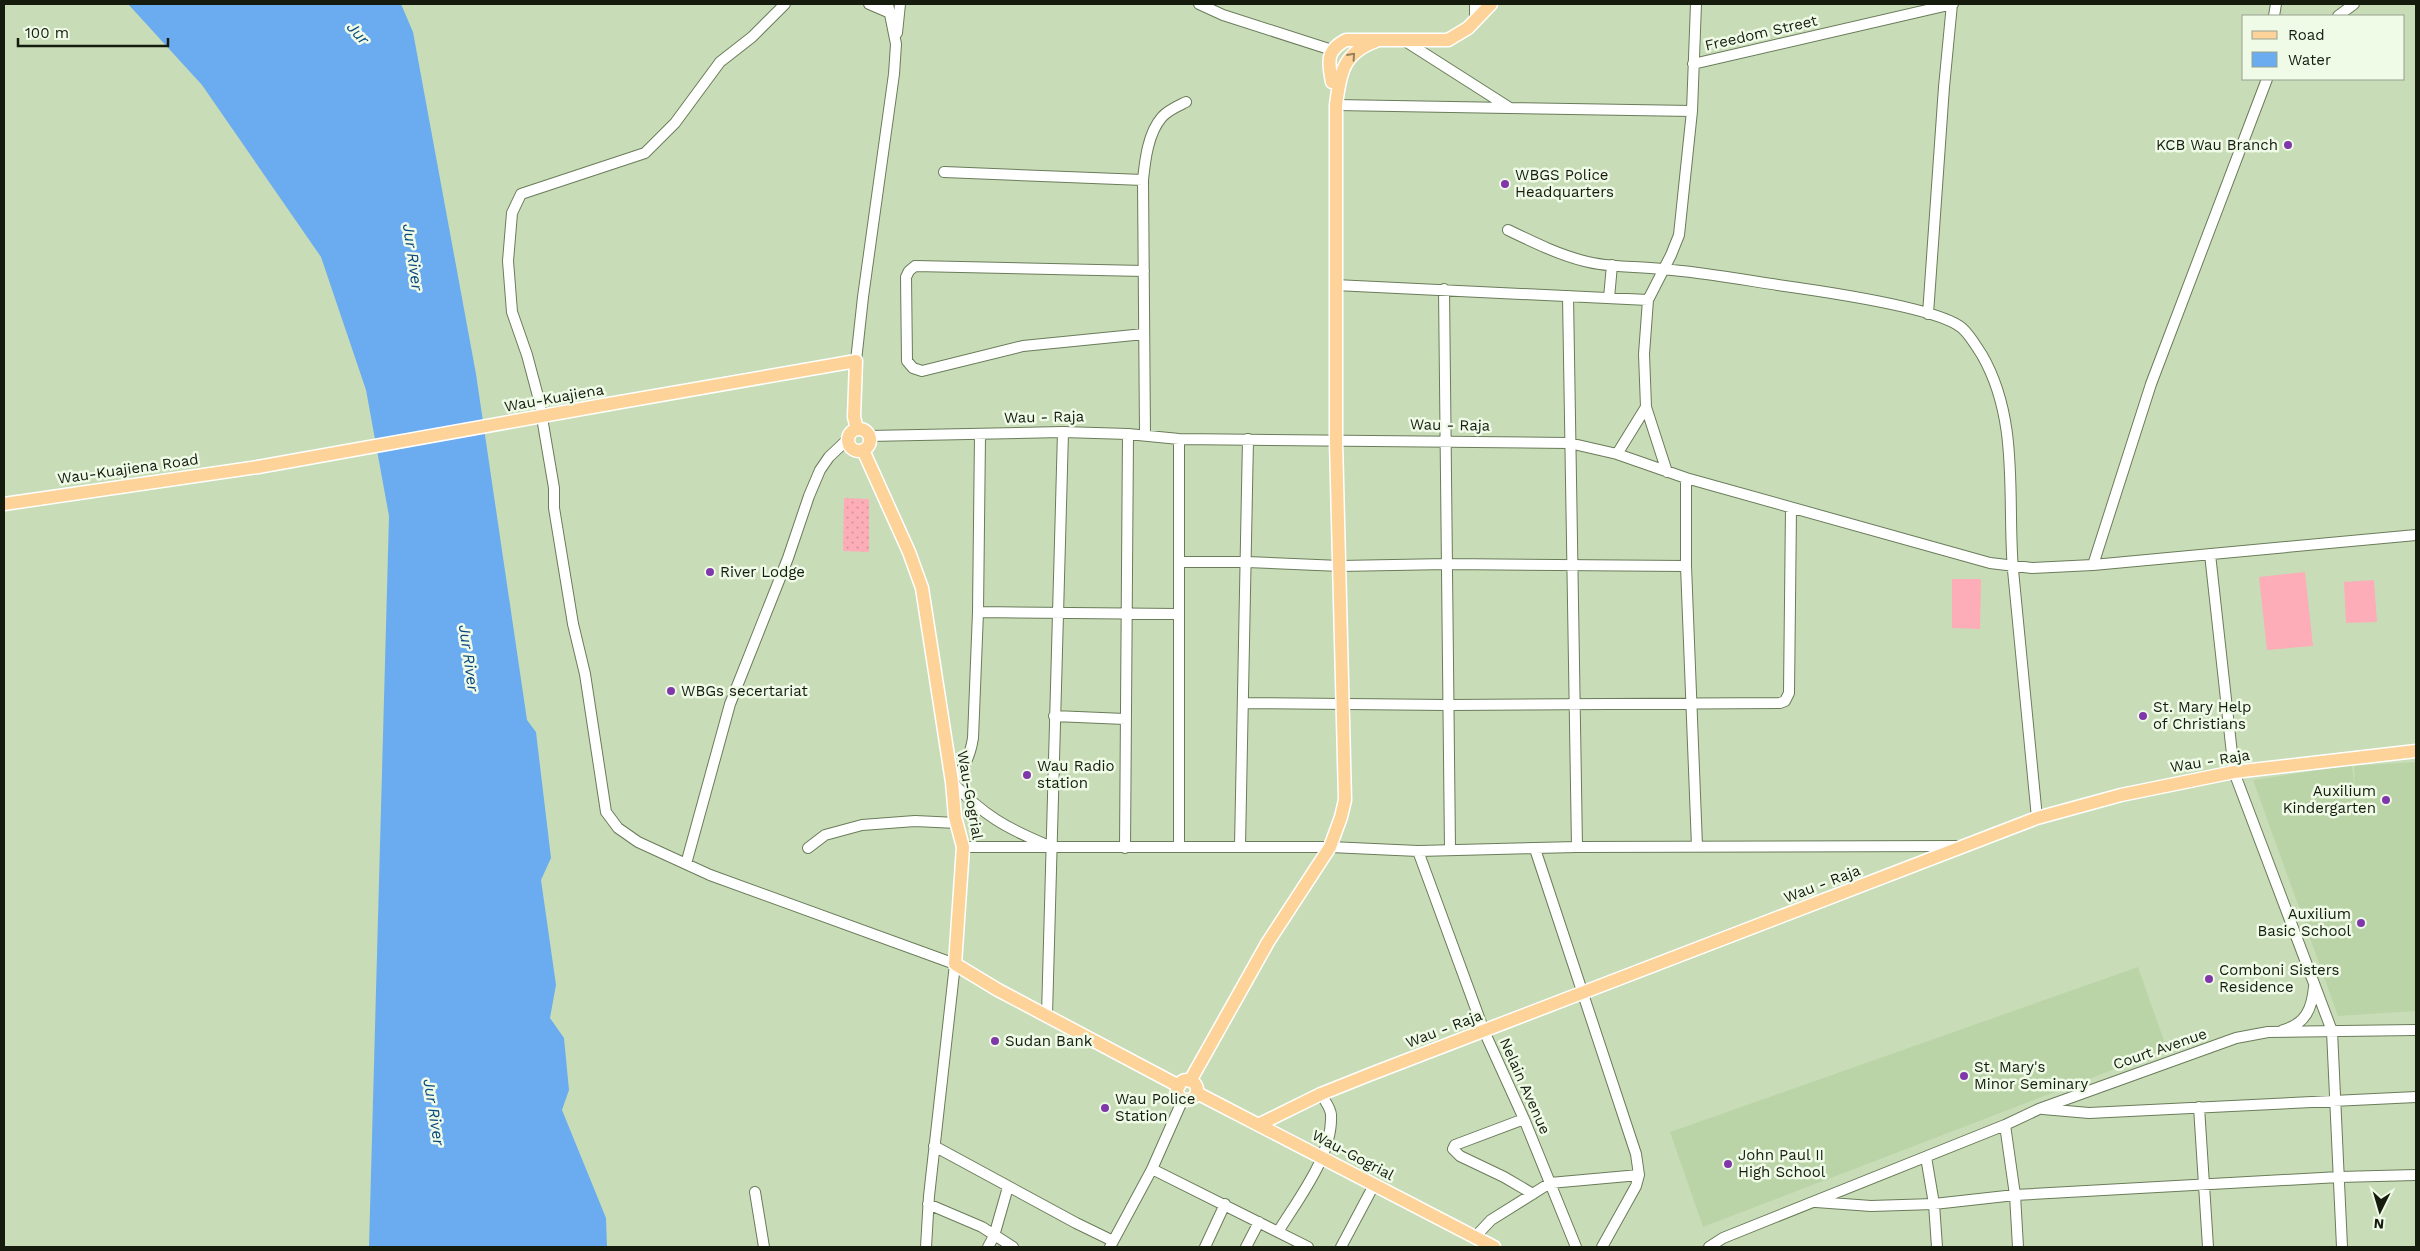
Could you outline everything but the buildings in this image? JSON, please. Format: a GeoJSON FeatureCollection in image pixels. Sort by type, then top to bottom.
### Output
{"type":"FeatureCollection","features":[{"type":"Feature","properties":{"kind":"main road"},"geometry":{"type":"LineString","coordinates":[[1339,80],[1332,82],[1329,65],[1332,50],[1336,45],[1346,40],[1448,40],[1475,21],[1491,4]]}},
{"type":"Feature","properties":{"kind":"main road"},"geometry":{"type":"LineString","coordinates":[[955,964],[1047,1015],[1184,1084],[1196,1086],[1197,1093],[1192,1098],[1183,1099],[1178,1092],[1184,1084],[1268,942],[1330,847],[1341,818],[1344,800],[1336,441],[1336,105],[1339,80],[1348,60],[1355,51],[1376,41]]}},
{"type":"Feature","properties":{"kind":"main road"},"geometry":{"type":"LineString","coordinates":[[856,362],[854,418],[857,429]]}},
{"type":"Feature","properties":{"kind":"main road","name":"Wau-Kuajiena"},"geometry":{"type":"LineString","coordinates":[[258,467],[856,362]]}},
{"type":"Feature","properties":{"kind":"main road"},"geometry":{"type":"LineString","coordinates":[[848,439],[851,432],[857,429],[864,430],[869,436],[870,443],[863,450]]}},
{"type":"Feature","properties":{"kind":"main road","name":"Wau-Gogrial"},"geometry":{"type":"LineString","coordinates":[[848,439],[852,449],[863,450],[909,552],[922,588],[957,823],[964,847],[955,964]]}},
{"type":"Feature","properties":{"kind":"main road","name":"Wau-Kuajiena Road"},"geometry":{"type":"LineString","coordinates":[[4,504],[258,467]]}},
{"type":"Feature","properties":{"kind":"main road","name":"Wau - Raja"},"geometry":{"type":"LineString","coordinates":[[1260,1124],[1321,1094],[2037,818],[2121,794],[2234,772],[2416,751]]}},
{"type":"Feature","properties":{"kind":"main road","name":"Wau-Gogrial"},"geometry":{"type":"LineString","coordinates":[[1197,1093],[1494,1247]]}},
{"type":"Feature","properties":{"kind":"street"},"geometry":{"type":"LineString","coordinates":[[785,4],[752,37],[720,62],[675,123],[645,153],[521,194],[512,213],[508,261],[512,312],[528,355],[539,400],[554,488],[554,508],[573,624],[585,674],[606,812],[618,828],[638,842],[710,875],[955,964],[928,1204],[926,1247]]}},
{"type":"Feature","properties":{"kind":"street"},"geometry":{"type":"LineString","coordinates":[[869,4],[889,8],[896,44]]}},
{"type":"Feature","properties":{"kind":"street"},"geometry":{"type":"LineString","coordinates":[[856,362],[862,306],[892,99],[900,4]]}},
{"type":"Feature","properties":{"kind":"street"},"geometry":{"type":"LineString","coordinates":[[1199,4],[1223,15],[1332,50]]}},
{"type":"Feature","properties":{"kind":"street"},"geometry":{"type":"LineString","coordinates":[[1475,4],[1475,21]]}},
{"type":"Feature","properties":{"kind":"street"},"geometry":{"type":"LineString","coordinates":[[1666,472],[1646,407],[1644,345],[1648,300],[1679,235],[1692,111],[1696,4]]}},
{"type":"Feature","properties":{"kind":"street"},"geometry":{"type":"LineString","coordinates":[[1928,314],[1943,96],[1953,4]]}},
{"type":"Feature","properties":{"kind":"street","name":"Freedom Street"},"geometry":{"type":"LineString","coordinates":[[1693,64],[1953,4]]}},
{"type":"Feature","properties":{"kind":"street"},"geometry":{"type":"LineString","coordinates":[[2339,15],[2354,4]]}},
{"type":"Feature","properties":{"kind":"street"},"geometry":{"type":"LineString","coordinates":[[1405,41],[1510,108]]}},
{"type":"Feature","properties":{"kind":"street"},"geometry":{"type":"LineString","coordinates":[[2093,565],[2150,384],[2268,80]]}},
{"type":"Feature","properties":{"kind":"street"},"geometry":{"type":"LineString","coordinates":[[1145,435],[1143,180],[1145,161],[1155,128],[1163,116],[1186,102]]}},
{"type":"Feature","properties":{"kind":"street"},"geometry":{"type":"LineString","coordinates":[[1336,105],[1692,111]]}},
{"type":"Feature","properties":{"kind":"street"},"geometry":{"type":"LineString","coordinates":[[944,172],[1143,180]]}},
{"type":"Feature","properties":{"kind":"street"},"geometry":{"type":"LineString","coordinates":[[1508,230],[1568,256],[1587,262],[1664,269],[1800,288],[1884,303],[1928,314],[1961,326],[1973,341],[1987,365],[1999,397],[2008,441],[2012,486],[2013,566],[2037,818]]}},
{"type":"Feature","properties":{"kind":"street"},"geometry":{"type":"LineString","coordinates":[[1609,298],[1612,265]]}},
{"type":"Feature","properties":{"kind":"street"},"geometry":{"type":"LineString","coordinates":[[1144,271],[915,266],[909,271],[906,278],[907,362],[913,368],[922,371],[1022,346],[1144,334]]}},
{"type":"Feature","properties":{"kind":"street"},"geometry":{"type":"LineString","coordinates":[[1335,286],[1444,289],[1648,300]]}},
{"type":"Feature","properties":{"kind":"street"},"geometry":{"type":"LineString","coordinates":[[1444,289],[1444,441],[1450,850]]}},
{"type":"Feature","properties":{"kind":"street"},"geometry":{"type":"LineString","coordinates":[[1568,296],[1577,847]]}},
{"type":"Feature","properties":{"kind":"street"},"geometry":{"type":"LineString","coordinates":[[1616,454],[1646,407]]}},
{"type":"Feature","properties":{"kind":"street"},"geometry":{"type":"LineString","coordinates":[[1047,1015],[1063,432]]}},
{"type":"Feature","properties":{"kind":"street","name":"Wau - Raja"},"geometry":{"type":"LineString","coordinates":[[869,436],[920,433],[980,435],[1063,432],[1145,435],[1179,439],[1569,443],[1616,454],[1666,472],[1791,508],[1990,563],[2013,566],[2093,565],[2416,535]]}},
{"type":"Feature","properties":{"kind":"street"},"geometry":{"type":"LineString","coordinates":[[1125,848],[1128,434]]}},
{"type":"Feature","properties":{"kind":"street"},"geometry":{"type":"LineString","coordinates":[[980,435],[978,612],[973,738],[970,755],[965,767],[952,782],[971,802],[1008,829],[1052,848]]}},
{"type":"Feature","properties":{"kind":"street"},"geometry":{"type":"LineString","coordinates":[[686,864],[730,704],[788,558],[809,496],[820,470],[829,457],[848,439]]}},
{"type":"Feature","properties":{"kind":"street"},"geometry":{"type":"LineString","coordinates":[[1179,439],[1180,847]]}},
{"type":"Feature","properties":{"kind":"street"},"geometry":{"type":"LineString","coordinates":[[1240,846],[1248,439]]}},
{"type":"Feature","properties":{"kind":"street"},"geometry":{"type":"LineString","coordinates":[[1686,478],[1686,566],[1697,846]]}},
{"type":"Feature","properties":{"kind":"street"},"geometry":{"type":"LineString","coordinates":[[1244,702],[1448,705],[1780,703],[1787,698],[1791,508]]}},
{"type":"Feature","properties":{"kind":"street"},"geometry":{"type":"LineString","coordinates":[[2210,554],[2234,772],[2332,1032],[2342,1247]]}},
{"type":"Feature","properties":{"kind":"street"},"geometry":{"type":"LineString","coordinates":[[1179,562],[1247,562],[1340,566],[1447,564],[1686,566]]}},
{"type":"Feature","properties":{"kind":"street"},"geometry":{"type":"LineString","coordinates":[[978,612],[1178,614]]}},
{"type":"Feature","properties":{"kind":"street"},"geometry":{"type":"LineString","coordinates":[[1054,716],[1125,718]]}},
{"type":"Feature","properties":{"kind":"street"},"geometry":{"type":"LineString","coordinates":[[808,848],[825,835],[862,825],[915,821],[957,823]]}},
{"type":"Feature","properties":{"kind":"street"},"geometry":{"type":"LineString","coordinates":[[964,847],[1125,848],[1240,846],[1330,847],[1418,851],[1577,847],[1961,846]]}},
{"type":"Feature","properties":{"kind":"street"},"geometry":{"type":"LineString","coordinates":[[1535,849],[1636,1154],[1639,1175],[1632,1197],[1602,1247]]}},
{"type":"Feature","properties":{"kind":"street","name":"Nelain Avenue"},"geometry":{"type":"LineString","coordinates":[[1418,851],[1484,1031],[1524,1119],[1576,1247]]}},
{"type":"Feature","properties":{"kind":"street"},"geometry":{"type":"LineString","coordinates":[[2268,1032],[2286,1030],[2308,1013],[2313,1005],[2314,983]]}},
{"type":"Feature","properties":{"kind":"street","name":"Court Avenue"},"geometry":{"type":"LineString","coordinates":[[1709,1247],[1723,1238],[2005,1125],[2039,1109],[2236,1038],[2268,1032],[2416,1030]]}},
{"type":"Feature","properties":{"kind":"street"},"geometry":{"type":"LineString","coordinates":[[1278,1232],[1322,1157],[1329,1136],[1331,1113],[1321,1094]]}},
{"type":"Feature","properties":{"kind":"street"},"geometry":{"type":"LineString","coordinates":[[2039,1109],[2089,1113],[2336,1099],[2416,1097]]}},
{"type":"Feature","properties":{"kind":"street"},"geometry":{"type":"LineString","coordinates":[[934,1146],[1112,1244],[1152,1168],[1183,1099]]}},
{"type":"Feature","properties":{"kind":"street"},"geometry":{"type":"LineString","coordinates":[[2199,1107],[2208,1247]]}},
{"type":"Feature","properties":{"kind":"street"},"geometry":{"type":"LineString","coordinates":[[1524,1119],[1455,1145],[1453,1149],[1460,1156],[1504,1177],[1533,1194]]}},
{"type":"Feature","properties":{"kind":"street"},"geometry":{"type":"LineString","coordinates":[[2005,1125],[2015,1195],[2018,1247]]}},
{"type":"Feature","properties":{"kind":"street"},"geometry":{"type":"LineString","coordinates":[[1926,1157],[1934,1204],[1937,1247]]}},
{"type":"Feature","properties":{"kind":"street"},"geometry":{"type":"LineString","coordinates":[[1152,1168],[1308,1247]]}},
{"type":"Feature","properties":{"kind":"street"},"geometry":{"type":"LineString","coordinates":[[1475,1237],[1491,1220],[1550,1183],[1639,1175]]}},
{"type":"Feature","properties":{"kind":"street"},"geometry":{"type":"LineString","coordinates":[[1813,1201],[1871,1206],[1934,1204],[2015,1195],[2340,1177],[2416,1175]]}},
{"type":"Feature","properties":{"kind":"street"},"geometry":{"type":"LineString","coordinates":[[1341,1247],[1374,1185]]}},
{"type":"Feature","properties":{"kind":"street"},"geometry":{"type":"LineString","coordinates":[[988,1247],[994,1236],[1008,1187]]}},
{"type":"Feature","properties":{"kind":"street"},"geometry":{"type":"LineString","coordinates":[[755,1192],[764,1247]]}},
{"type":"Feature","properties":{"kind":"street"},"geometry":{"type":"LineString","coordinates":[[928,1204],[982,1227],[1013,1247]]}},
{"type":"Feature","properties":{"kind":"street"},"geometry":{"type":"LineString","coordinates":[[1205,1247],[1225,1204]]}},
{"type":"Feature","properties":{"kind":"street"},"geometry":{"type":"LineString","coordinates":[[1246,1247],[1259,1222]]}},
{"type":"Feature","properties":{"kind":"shaded area"},"geometry":{"type":"Polygon","coordinates":[[[844,498],[869,499],[869,552],[843,551],[844,498]]]}},
{"type":"Feature","properties":{"kind":"shaded area"},"geometry":{"type":"Polygon","coordinates":[[[2305,572],[2313,646],[2267,650],[2259,577],[2305,572]]]}},
{"type":"Feature","properties":{"kind":"shaded area"},"geometry":{"type":"Polygon","coordinates":[[[1952,579],[1981,579],[1980,629],[1952,628],[1952,579]]]}},
{"type":"Feature","properties":{"kind":"shaded area"},"geometry":{"type":"Polygon","coordinates":[[[2374,580],[2377,622],[2346,623],[2344,582],[2374,580]]]}},
{"type":"Feature","properties":{"kind":"shaded area","name":"Auxilium Basic School"},"geometry":{"type":"Polygon","coordinates":[[[2416,762],[2416,1011],[2338,1016],[2253,780],[2352,765],[2355,794],[2354,766],[2416,762]]]}},
{"type":"Feature","properties":{"kind":"shaded area","name":"St. Mary's Minor Seminary"},"geometry":{"type":"Polygon","coordinates":[[[2138,967],[2167,1049],[1703,1227],[1670,1132],[2138,967]]]}},
{"type":"Feature","properties":{"kind":"water"},"geometry":{"type":"Polygon","coordinates":[[[128,4],[401,4],[413,32],[476,374],[527,720],[536,732],[551,858],[541,880],[556,985],[550,1018],[564,1038],[569,1090],[562,1110],[606,1218],[607,1247],[369,1247],[389,516],[366,390],[321,257],[202,85],[128,4]]]}},
{"type":"Feature","properties":{"kind":"place","name":"KCB Wau Branch"},"geometry":{"type":"Point","coordinates":[2288,145]}},
{"type":"Feature","properties":{"kind":"place","name":"WBGS Police Headquarters"},"geometry":{"type":"Point","coordinates":[1505,184]}},
{"type":"Feature","properties":{"kind":"place","name":"River Lodge"},"geometry":{"type":"Point","coordinates":[710,572]}},
{"type":"Feature","properties":{"kind":"place","name":"WBGs secertariat"},"geometry":{"type":"Point","coordinates":[671,691]}},
{"type":"Feature","properties":{"kind":"place","name":"St. Mary Help of Christians"},"geometry":{"type":"Point","coordinates":[2143,716]}},
{"type":"Feature","properties":{"kind":"place","name":"Wau Radio station"},"geometry":{"type":"Point","coordinates":[1027,775]}},
{"type":"Feature","properties":{"kind":"place","name":"Auxilium Kindergarten"},"geometry":{"type":"Point","coordinates":[2386,800]}},
{"type":"Feature","properties":{"kind":"place","name":"Auxilium Basic School"},"geometry":{"type":"Point","coordinates":[2361,923]}},
{"type":"Feature","properties":{"kind":"place","name":"Comboni Sisters Residence"},"geometry":{"type":"Point","coordinates":[2209,979]}},
{"type":"Feature","properties":{"kind":"place","name":"Sudan Bank"},"geometry":{"type":"Point","coordinates":[995,1041]}},
{"type":"Feature","properties":{"kind":"place","name":"St. Mary's Minor Seminary"},"geometry":{"type":"Point","coordinates":[1964,1076]}},
{"type":"Feature","properties":{"kind":"place","name":"Wau Police Station"},"geometry":{"type":"Point","coordinates":[1105,1108]}},
{"type":"Feature","properties":{"kind":"place","name":"John Paul II High School"},"geometry":{"type":"Point","coordinates":[1728,1164]}},
{"type":"Feature","properties":{"kind":"water label","name":"Jur"},"geometry":{"type":"Point","coordinates":[358,33]}},
{"type":"Feature","properties":{"kind":"water label","name":"Jur River"},"geometry":{"type":"Point","coordinates":[413,257]}},
{"type":"Feature","properties":{"kind":"water label","name":"Jur River"},"geometry":{"type":"Point","coordinates":[469,658]}},
{"type":"Feature","properties":{"kind":"water label","name":"Jur River"},"geometry":{"type":"Point","coordinates":[434,1112]}}]}
